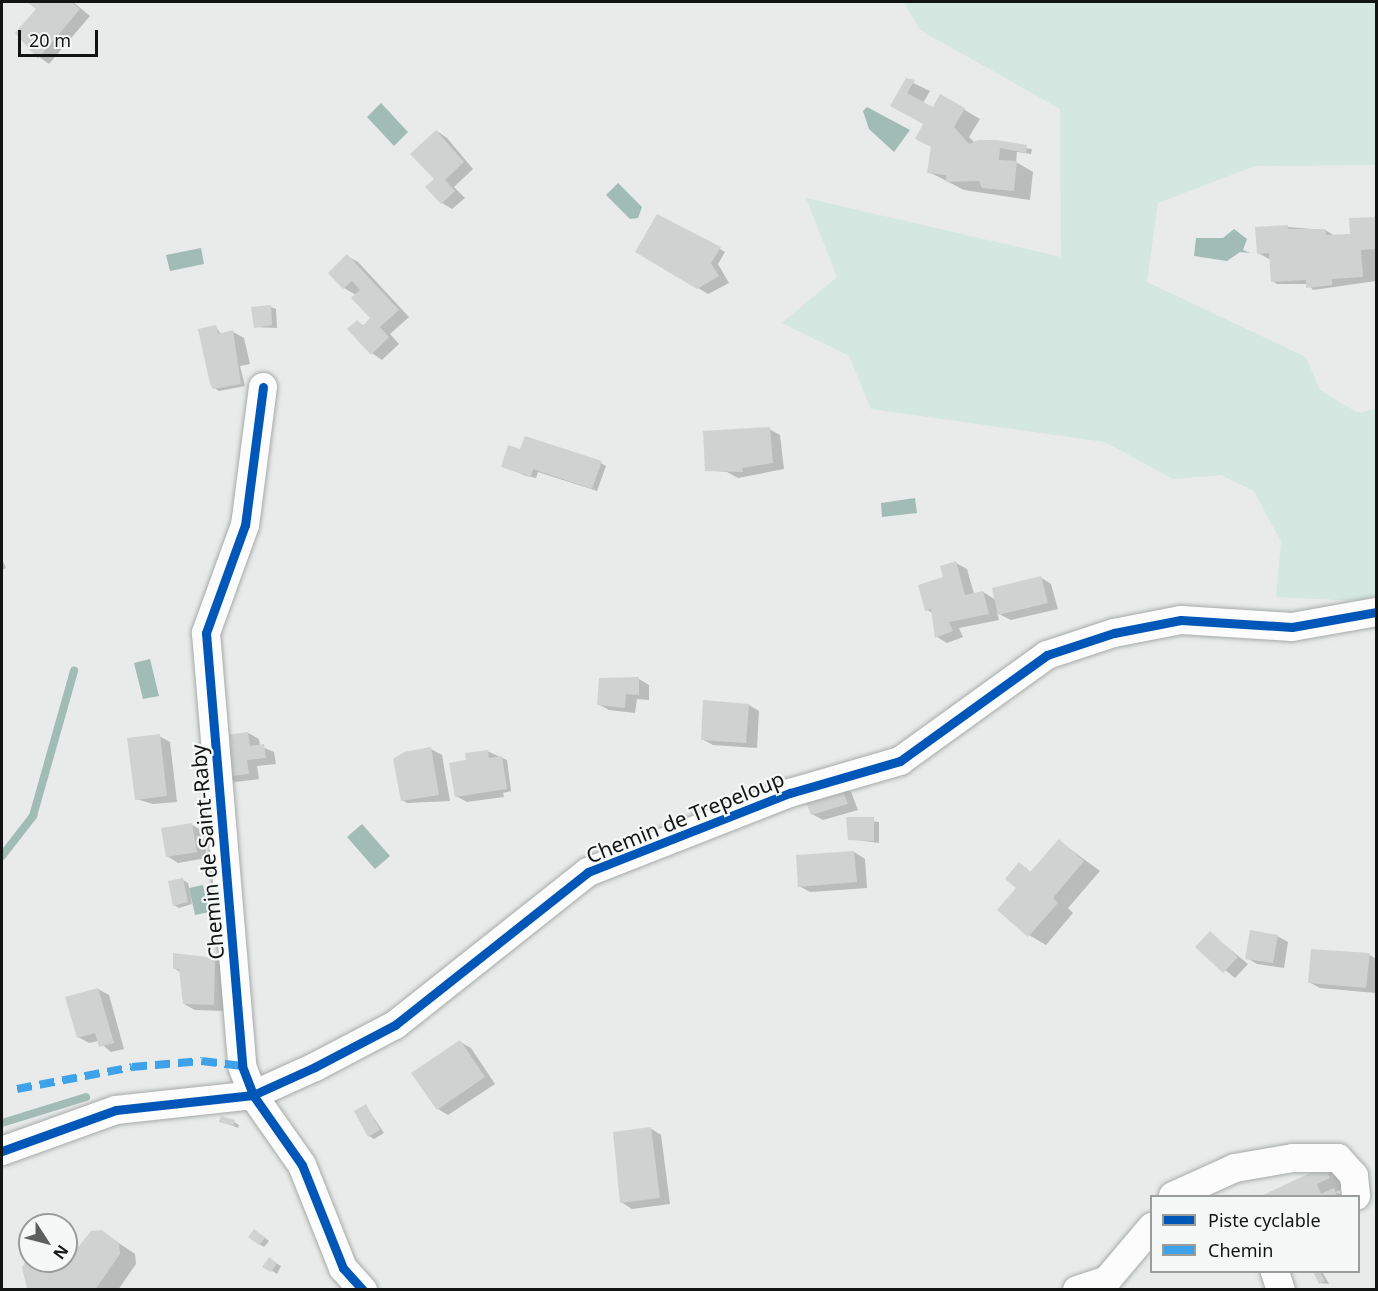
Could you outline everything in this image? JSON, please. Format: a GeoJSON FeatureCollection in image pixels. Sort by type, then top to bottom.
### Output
{"type":"FeatureCollection","features":[{"type":"Feature","properties":{"kind":"street","name":"Chemin de Saint-Raby"},"geometry":{"type":"LineString","coordinates":[[263,387],[245,525],[206,633],[242,1066],[253,1095],[302,1165],[343,1268],[363,1290]]}},
{"type":"Feature","properties":{"kind":"street","name":"Chemin de Trepeloup"},"geometry":{"type":"LineString","coordinates":[[2,1151],[116,1110],[253,1095],[395,1025],[588,872],[790,793],[900,761],[1047,656],[1114,633],[1181,620],[1292,627],[1377,612]]}},
{"type":"Feature","properties":{"kind":"street"},"geometry":{"type":"LineString","coordinates":[[1177,1195],[1235,1168],[1293,1158],[1338,1158],[1354,1176],[1356,1195]]}},
{"type":"Feature","properties":{"kind":"street"},"geometry":{"type":"LineString","coordinates":[[1077,1290],[1107,1280],[1150,1229]]}},
{"type":"Feature","properties":{"kind":"street"},"geometry":{"type":"LineString","coordinates":[[1275,1273],[1281,1290]]}},
{"type":"Feature","properties":{"kind":"shaded area"},"geometry":{"type":"Polygon","coordinates":[[[904,2],[1376,2],[1376,165],[1255,166],[1158,203],[1147,282],[1306,357],[1320,390],[1358,413],[1376,409],[1376,596],[1361,601],[1276,597],[1281,542],[1254,491],[1221,475],[1173,479],[1105,442],[871,409],[849,356],[782,323],[837,277],[806,198],[1061,257],[1060,109],[920,30],[904,2]]]}},
{"type":"Feature","properties":{"kind":"shaded area"},"geometry":{"type":"Polygon","coordinates":[[[381,103],[408,132],[394,146],[367,117],[381,103]]]}},
{"type":"Feature","properties":{"kind":"shaded area"},"geometry":{"type":"Polygon","coordinates":[[[867,107],[910,130],[894,152],[869,129],[863,111],[867,107]]]}},
{"type":"Feature","properties":{"kind":"shaded area"},"geometry":{"type":"Polygon","coordinates":[[[618,183],[642,207],[638,218],[630,219],[606,195],[618,183]]]}},
{"type":"Feature","properties":{"kind":"shaded area"},"geometry":{"type":"Polygon","coordinates":[[[1234,229],[1247,239],[1243,250],[1250,253],[1240,252],[1227,261],[1194,256],[1196,238],[1223,238],[1234,229]]]}},
{"type":"Feature","properties":{"kind":"shaded area"},"geometry":{"type":"Polygon","coordinates":[[[201,248],[204,264],[170,271],[166,255],[201,248]]]}},
{"type":"Feature","properties":{"kind":"shaded area"},"geometry":{"type":"Polygon","coordinates":[[[915,498],[917,513],[882,517],[881,503],[915,498]]]}},
{"type":"Feature","properties":{"kind":"shaded area"},"geometry":{"type":"Polygon","coordinates":[[[150,659],[159,696],[143,699],[134,663],[150,659]]]}},
{"type":"Feature","properties":{"kind":"shaded area"},"geometry":{"type":"Polygon","coordinates":[[[362,824],[390,856],[375,869],[347,837],[362,824]]]}},
{"type":"Feature","properties":{"kind":"shaded area"},"geometry":{"type":"Polygon","coordinates":[[[203,885],[209,912],[195,915],[189,888],[203,885]]]}},
{"type":"Feature","properties":{"kind":"building"},"geometry":{"type":"Polygon","coordinates":[[[27,2],[71,2],[80,9],[38,59],[15,33],[36,9],[27,2]]]}},
{"type":"Feature","properties":{"kind":"building"},"geometry":{"type":"Polygon","coordinates":[[[906,78],[915,80],[907,93],[933,107],[940,94],[965,108],[954,127],[969,144],[978,140],[997,140],[1027,145],[1026,153],[1000,148],[999,160],[1017,161],[1014,191],[982,188],[979,181],[946,182],[946,175],[927,173],[931,147],[915,139],[923,124],[890,106],[906,78]]]}},
{"type":"Feature","properties":{"kind":"building"},"geometry":{"type":"Polygon","coordinates":[[[436,130],[464,162],[445,180],[455,191],[441,204],[425,187],[434,179],[410,154],[436,130]]]}},
{"type":"Feature","properties":{"kind":"building"},"geometry":{"type":"Polygon","coordinates":[[[657,214],[721,247],[711,263],[719,276],[697,289],[635,252],[657,214]]]}},
{"type":"Feature","properties":{"kind":"building"},"geometry":{"type":"Polygon","coordinates":[[[1376,217],[1376,249],[1361,250],[1363,277],[1332,279],[1332,285],[1306,288],[1306,280],[1271,282],[1269,253],[1257,254],[1255,227],[1288,225],[1288,229],[1325,229],[1326,235],[1350,234],[1349,218],[1376,217]]]}},
{"type":"Feature","properties":{"kind":"building"},"geometry":{"type":"Polygon","coordinates":[[[347,254],[399,310],[380,327],[389,337],[371,355],[347,329],[357,320],[363,326],[370,318],[351,298],[360,290],[352,281],[343,289],[328,273],[347,254]]]}},
{"type":"Feature","properties":{"kind":"building"},"geometry":{"type":"Polygon","coordinates":[[[271,305],[272,325],[254,328],[251,307],[271,305]]]}},
{"type":"Feature","properties":{"kind":"building"},"geometry":{"type":"Polygon","coordinates":[[[216,325],[218,334],[233,330],[241,384],[213,389],[210,384],[198,329],[216,325]]]}},
{"type":"Feature","properties":{"kind":"building"},"geometry":{"type":"Polygon","coordinates":[[[770,427],[773,463],[742,468],[743,472],[705,471],[703,431],[770,427]]]}},
{"type":"Feature","properties":{"kind":"building"},"geometry":{"type":"Polygon","coordinates":[[[525,436],[602,461],[592,489],[533,469],[531,477],[501,467],[508,445],[520,449],[525,436]]]}},
{"type":"Feature","properties":{"kind":"building"},"geometry":{"type":"Polygon","coordinates":[[[956,561],[965,595],[983,591],[989,614],[949,622],[953,631],[935,638],[931,609],[925,611],[918,585],[943,577],[940,566],[956,561]]]}},
{"type":"Feature","properties":{"kind":"building"},"geometry":{"type":"Polygon","coordinates":[[[1041,576],[1048,603],[998,615],[992,588],[1041,576]]]}},
{"type":"Feature","properties":{"kind":"building"},"geometry":{"type":"Polygon","coordinates":[[[639,677],[639,695],[626,694],[625,708],[597,705],[599,678],[639,677]]]}},
{"type":"Feature","properties":{"kind":"building"},"geometry":{"type":"Polygon","coordinates":[[[703,700],[749,704],[746,743],[701,740],[703,700]]]}},
{"type":"Feature","properties":{"kind":"building"},"geometry":{"type":"Polygon","coordinates":[[[248,732],[250,746],[264,744],[266,758],[247,760],[249,774],[222,777],[218,736],[248,732]]]}},
{"type":"Feature","properties":{"kind":"building"},"geometry":{"type":"Polygon","coordinates":[[[160,734],[167,796],[135,800],[127,738],[160,734]]]}},
{"type":"Feature","properties":{"kind":"building"},"geometry":{"type":"Polygon","coordinates":[[[431,747],[439,795],[401,801],[393,759],[404,752],[431,747]]]}},
{"type":"Feature","properties":{"kind":"building"},"geometry":{"type":"Polygon","coordinates":[[[488,750],[489,758],[502,756],[507,789],[455,797],[449,763],[466,760],[465,753],[488,750]]]}},
{"type":"Feature","properties":{"kind":"building"},"geometry":{"type":"Polygon","coordinates":[[[840,784],[848,804],[811,815],[804,796],[840,784]]]}},
{"type":"Feature","properties":{"kind":"building"},"geometry":{"type":"Polygon","coordinates":[[[846,817],[874,817],[874,841],[848,840],[846,817]]]}},
{"type":"Feature","properties":{"kind":"building"},"geometry":{"type":"Polygon","coordinates":[[[192,823],[197,852],[166,857],[161,828],[192,823]]]}},
{"type":"Feature","properties":{"kind":"building"},"geometry":{"type":"Polygon","coordinates":[[[1059,839],[1084,861],[1053,898],[1058,903],[1028,937],[997,910],[1016,888],[1005,879],[1019,862],[1030,872],[1059,839]]]}},
{"type":"Feature","properties":{"kind":"building"},"geometry":{"type":"Polygon","coordinates":[[[854,851],[857,882],[798,887],[796,855],[854,851]]]}},
{"type":"Feature","properties":{"kind":"building"},"geometry":{"type":"Polygon","coordinates":[[[183,878],[188,902],[173,906],[168,881],[183,878]]]}},
{"type":"Feature","properties":{"kind":"building"},"geometry":{"type":"Polygon","coordinates":[[[1250,930],[1278,935],[1273,963],[1245,959],[1250,930]]]}},
{"type":"Feature","properties":{"kind":"building"},"geometry":{"type":"Polygon","coordinates":[[[1210,931],[1238,957],[1223,973],[1195,947],[1210,931]]]}},
{"type":"Feature","properties":{"kind":"building"},"geometry":{"type":"Polygon","coordinates":[[[1311,949],[1370,953],[1366,988],[1308,983],[1311,949]]]}},
{"type":"Feature","properties":{"kind":"building"},"geometry":{"type":"Polygon","coordinates":[[[173,953],[215,958],[214,1005],[183,1004],[179,969],[173,969],[173,953]]]}},
{"type":"Feature","properties":{"kind":"building"},"geometry":{"type":"Polygon","coordinates":[[[98,988],[114,1043],[99,1047],[95,1033],[77,1038],[65,997],[98,988]]]}},
{"type":"Feature","properties":{"kind":"building"},"geometry":{"type":"Polygon","coordinates":[[[460,1040],[485,1077],[437,1110],[411,1073],[460,1040]]]}},
{"type":"Feature","properties":{"kind":"building"},"geometry":{"type":"Polygon","coordinates":[[[366,1104],[380,1130],[368,1137],[354,1111],[366,1104]]]}},
{"type":"Feature","properties":{"kind":"building"},"geometry":{"type":"Polygon","coordinates":[[[221,1116],[235,1120],[233,1126],[219,1122],[221,1116]]]}},
{"type":"Feature","properties":{"kind":"building"},"geometry":{"type":"Polygon","coordinates":[[[651,1127],[660,1198],[620,1203],[613,1132],[651,1127]]]}},
{"type":"Feature","properties":{"kind":"building"},"geometry":{"type":"Polygon","coordinates":[[[1325,1166],[1330,1178],[1317,1184],[1321,1194],[1334,1188],[1337,1195],[1263,1195],[1325,1166]]]}},
{"type":"Feature","properties":{"kind":"building"},"geometry":{"type":"Polygon","coordinates":[[[254,1229],[265,1238],[259,1245],[248,1237],[254,1229]]]}},
{"type":"Feature","properties":{"kind":"building"},"geometry":{"type":"Polygon","coordinates":[[[102,1230],[119,1243],[120,1254],[95,1290],[27,1289],[23,1273],[78,1273],[78,1246],[91,1231],[102,1230]]]}},
{"type":"Feature","properties":{"kind":"building"},"geometry":{"type":"Polygon","coordinates":[[[269,1257],[277,1263],[271,1272],[262,1267],[269,1257]]]}},
{"type":"Feature","properties":{"kind":"building"},"geometry":{"type":"Polygon","coordinates":[[[1314,1273],[1321,1273],[1325,1281],[1319,1284],[1314,1273]]]}},
{"type":"Feature","properties":{"kind":"waterway"},"geometry":{"type":"LineString","coordinates":[[2,856],[33,816],[74,671]]}},
{"type":"Feature","properties":{"kind":"waterway"},"geometry":{"type":"LineString","coordinates":[[2,1123],[86,1097]]}},
{"type":"Feature","properties":{"kind":"marked path"},"geometry":{"type":"LineString","coordinates":[[17,1089],[132,1067],[202,1061],[242,1066]]}},
{"type":"Feature","properties":{"kind":"cycle path"},"geometry":{"type":"LineString","coordinates":[[263,387],[245,525],[206,633],[242,1066],[253,1095],[302,1165],[343,1268],[363,1290]]}},
{"type":"Feature","properties":{"kind":"cycle path"},"geometry":{"type":"LineString","coordinates":[[2,1151],[116,1110],[253,1095],[315,1067],[395,1025],[588,872],[790,793],[900,761],[1047,655],[1114,633],[1181,620],[1292,627],[1376,612]]}}]}
